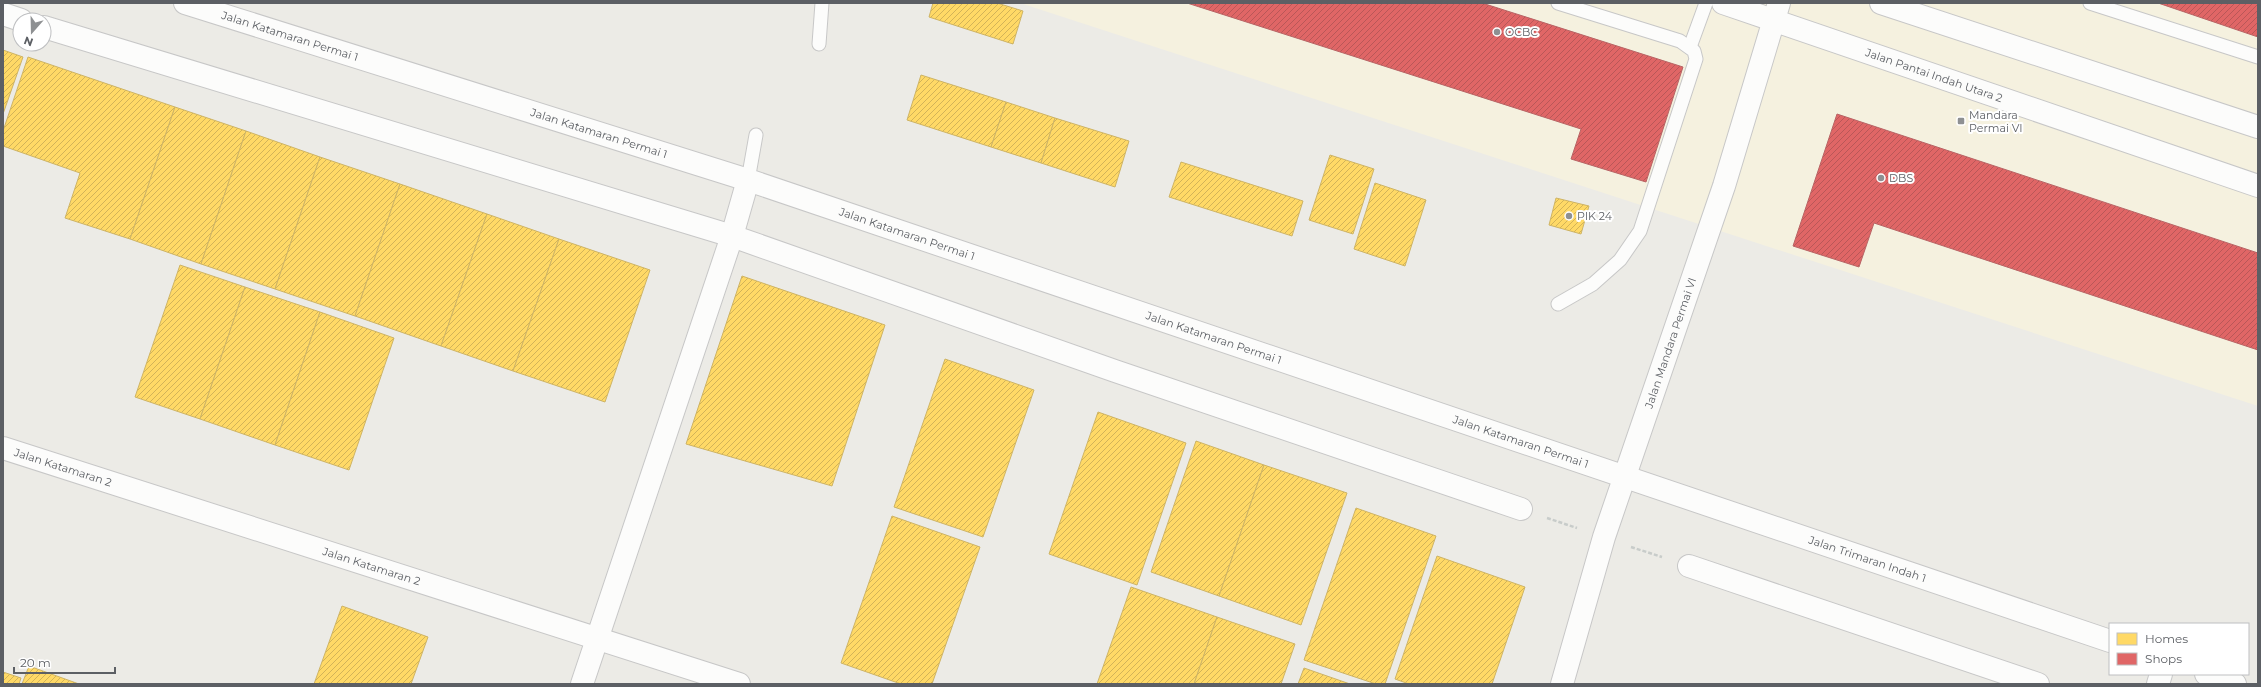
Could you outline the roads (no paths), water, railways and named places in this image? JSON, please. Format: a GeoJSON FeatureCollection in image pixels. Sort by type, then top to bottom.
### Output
{"type":"FeatureCollection","features":[{"type":"Feature","properties":{"kind":"street","name":"Jalan Katamaran Permai 1"},"geometry":{"type":"LineString","coordinates":[[185,3],[748,180],[1625,478]]}},
{"type":"Feature","properties":{"kind":"street","name":"Jalan Pantai Indah Utara 2"},"geometry":{"type":"LineString","coordinates":[[1723,3],[1777,11],[2258,186]]}},
{"type":"Feature","properties":{"kind":"street"},"geometry":{"type":"LineString","coordinates":[[1881,3],[2258,127]]}},
{"type":"Feature","properties":{"kind":"street","name":"Jalan Mandara Permai VI"},"geometry":{"type":"LineString","coordinates":[[1562,684],[1604,538],[1648,405],[1724,186],[1777,11]]}},
{"type":"Feature","properties":{"kind":"street"},"geometry":{"type":"LineString","coordinates":[[52,29],[732,236],[1115,371],[1521,509]]}},
{"type":"Feature","properties":{"kind":"street"},"geometry":{"type":"LineString","coordinates":[[582,684],[732,236],[748,180]]}},
{"type":"Feature","properties":{"kind":"street","name":"Jalan Katamaran 2"},"geometry":{"type":"LineString","coordinates":[[3,448],[598,637],[740,684]]}},
{"type":"Feature","properties":{"kind":"street","name":"Jalan Trimaran Indah 1"},"geometry":{"type":"LineString","coordinates":[[1625,478],[2109,641]]}},
{"type":"Feature","properties":{"kind":"street"},"geometry":{"type":"LineString","coordinates":[[1689,566],[2038,684]]}},
{"type":"Feature","properties":{"kind":"street"},"geometry":{"type":"LineString","coordinates":[[2209,675],[2234,684]]}},
{"type":"Feature","properties":{"kind":"lane"},"geometry":{"type":"LineString","coordinates":[[819,44],[822,3]]}},
{"type":"Feature","properties":{"kind":"lane"},"geometry":{"type":"LineString","coordinates":[[1558,3],[1680,41],[1690,46],[1694,51],[1696,59],[1640,231],[1620,260],[1593,284],[1558,304]]}},
{"type":"Feature","properties":{"kind":"lane"},"geometry":{"type":"LineString","coordinates":[[1690,46],[1706,3]]}},
{"type":"Feature","properties":{"kind":"lane"},"geometry":{"type":"LineString","coordinates":[[2090,3],[2258,57]]}},
{"type":"Feature","properties":{"kind":"lane"},"geometry":{"type":"LineString","coordinates":[[748,180],[756,135]]}},
{"type":"Feature","properties":{"kind":"place","name":"OCBC"},"geometry":{"type":"Point","coordinates":[1497,32]}},
{"type":"Feature","properties":{"kind":"place","name":"Mandara Permai VI"},"geometry":{"type":"Point","coordinates":[1961,121]}},
{"type":"Feature","properties":{"kind":"place","name":"DBS"},"geometry":{"type":"Point","coordinates":[1881,178]}},
{"type":"Feature","properties":{"kind":"place","name":"PIK 24"},"geometry":{"type":"Point","coordinates":[1569,216]}}]}
